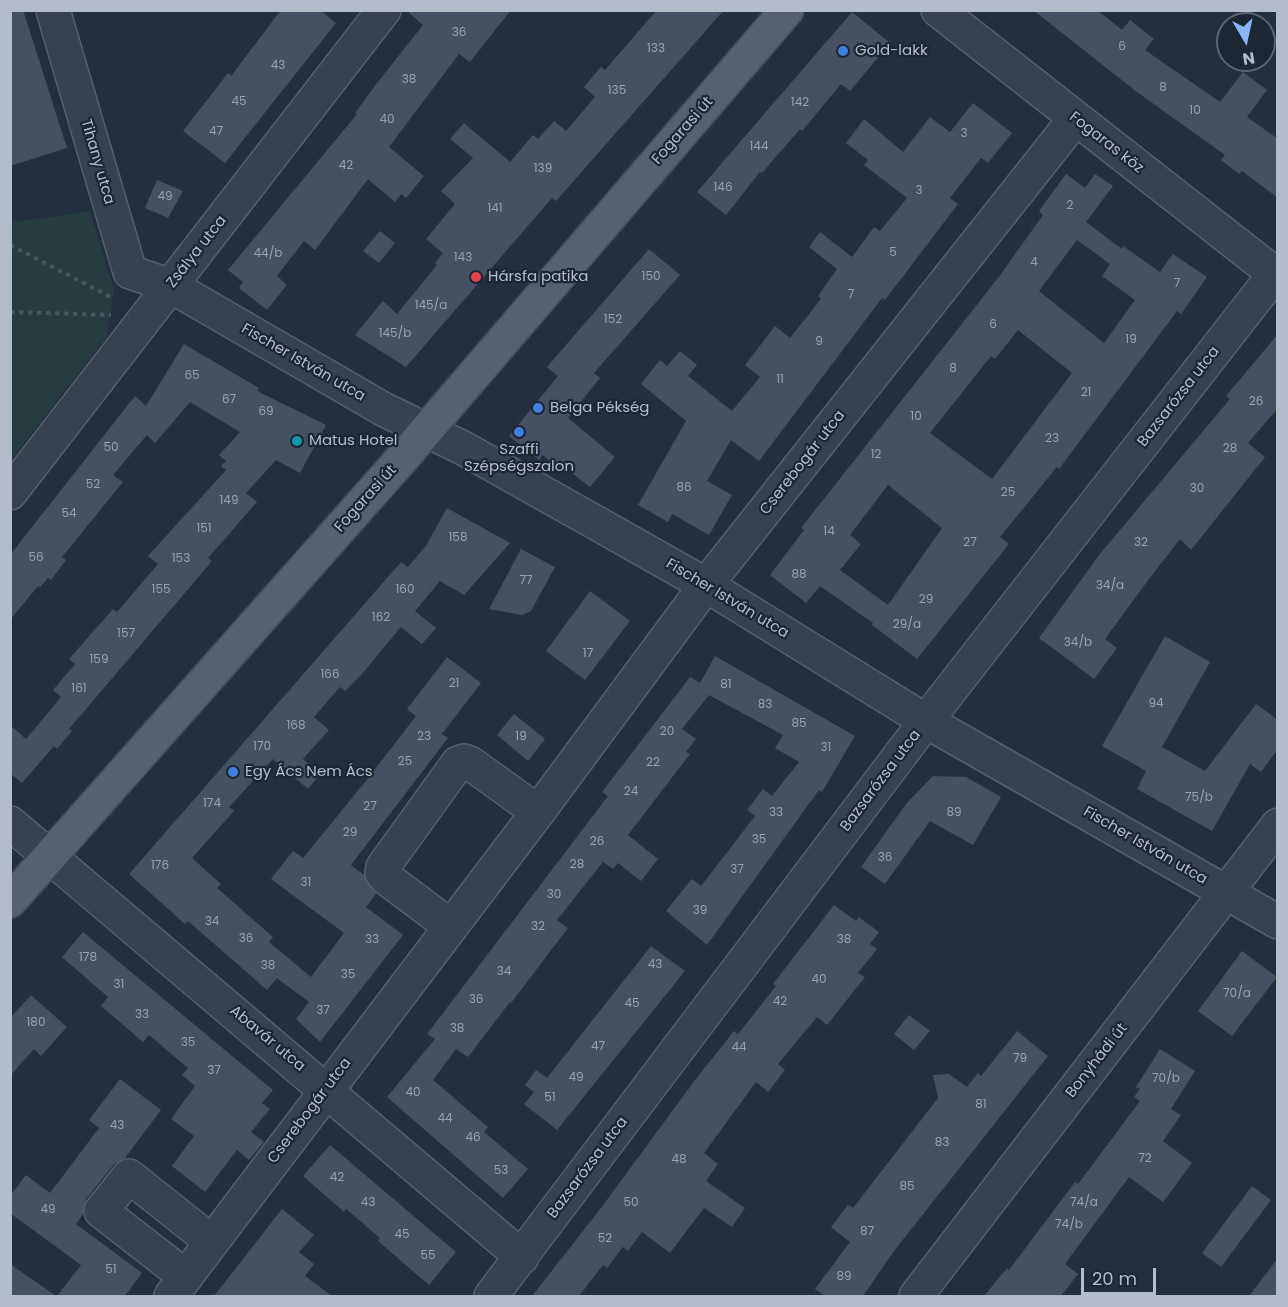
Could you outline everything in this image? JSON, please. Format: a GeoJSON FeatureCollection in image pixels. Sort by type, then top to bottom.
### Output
{"type":"FeatureCollection","features":[{"type":"Feature","properties":{"kind":"main road","name":"Fogarasi út"},"geometry":{"type":"LineString","coordinates":[[10,901],[426,429],[787,10]]}},
{"type":"Feature","properties":{"kind":"street","name":"Tihany utca"},"geometry":{"type":"LineString","coordinates":[[53,10],[130,272],[171,286]]}},
{"type":"Feature","properties":{"kind":"street","name":"Zsálya utca"},"geometry":{"type":"LineString","coordinates":[[10,493],[384,10]]}},
{"type":"Feature","properties":{"kind":"street","name":"Fogaras köz"},"geometry":{"type":"LineString","coordinates":[[938,10],[1075,119],[1276,272]]}},
{"type":"Feature","properties":{"kind":"street","name":"Cserebogár utca"},"geometry":{"type":"LineString","coordinates":[[178,1287],[538,812],[706,585],[1075,119]]}},
{"type":"Feature","properties":{"kind":"street","name":"Bazsarózsa utca"},"geometry":{"type":"LineString","coordinates":[[491,1296],[926,722],[1276,272]]}},
{"type":"Feature","properties":{"kind":"street","name":"Fischer István utca"},"geometry":{"type":"LineString","coordinates":[[171,286],[327,377],[426,429],[706,585],[926,722],[1278,922]]}},
{"type":"Feature","properties":{"kind":"street"},"geometry":{"type":"LineString","coordinates":[[450,926],[382,873],[387,860],[458,763],[464,761],[470,763],[538,812]]}},
{"type":"Feature","properties":{"kind":"street","name":"Abavár utca"},"geometry":{"type":"LineString","coordinates":[[10,823],[522,1257]]}},
{"type":"Feature","properties":{"kind":"street","name":"Bonyhádi út"},"geometry":{"type":"LineString","coordinates":[[916,1296],[1278,825]]}},
{"type":"Feature","properties":{"kind":"street"},"geometry":{"type":"LineString","coordinates":[[178,1287],[102,1211],[129,1176],[212,1242]]}},
{"type":"Feature","properties":{"kind":"path"},"geometry":{"type":"LineString","coordinates":[[10,245],[119,301]]}},
{"type":"Feature","properties":{"kind":"path"},"geometry":{"type":"LineString","coordinates":[[10,312],[120,315]]}},
{"type":"Feature","properties":{"kind":"green space"},"geometry":{"type":"Polygon","coordinates":[[[90,211],[114,290],[106,338],[11,460],[11,223],[90,211]]]}},
{"type":"Feature","properties":{"kind":"building"},"geometry":{"type":"Polygon","coordinates":[[[10,10],[23,10],[67,148],[10,166],[10,10]]]}},
{"type":"Feature","properties":{"kind":"building"},"geometry":{"type":"Polygon","coordinates":[[[281,10],[320,10],[336,23],[225,163],[183,131],[228,73],[231,76],[281,10]]]}},
{"type":"Feature","properties":{"kind":"building"},"geometry":{"type":"Polygon","coordinates":[[[406,10],[511,10],[470,62],[459,54],[389,147],[424,176],[406,198],[401,194],[395,202],[368,179],[315,250],[304,241],[277,276],[287,285],[267,310],[239,288],[243,282],[228,270],[357,114],[355,113],[377,83],[423,25],[406,10]]]}},
{"type":"Feature","properties":{"kind":"building"},"geometry":{"type":"Polygon","coordinates":[[[657,10],[724,10],[556,201],[552,198],[406,367],[355,335],[383,301],[397,314],[437,265],[435,263],[443,253],[426,239],[455,204],[441,191],[473,158],[450,139],[464,123],[510,162],[533,135],[538,139],[554,121],[566,131],[595,97],[584,87],[601,67],[605,70],[657,10]]]}},
{"type":"Feature","properties":{"kind":"building"},"geometry":{"type":"Polygon","coordinates":[[[1033,10],[1097,10],[1122,30],[1130,20],[1154,39],[1145,50],[1220,102],[1243,72],[1267,90],[1247,117],[1278,139],[1278,198],[1242,171],[1239,174],[1221,160],[1225,155],[1137,92],[1033,10]]]}},
{"type":"Feature","properties":{"kind":"building"},"geometry":{"type":"Polygon","coordinates":[[[852,12],[890,43],[850,91],[841,84],[802,131],[800,129],[762,173],[760,172],[726,215],[697,192],[852,12]]]}},
{"type":"Feature","properties":{"kind":"building"},"geometry":{"type":"Polygon","coordinates":[[[973,103],[1012,133],[988,163],[981,158],[950,198],[958,204],[885,300],[882,298],[759,461],[731,440],[707,481],[732,495],[709,535],[672,514],[668,522],[638,505],[686,421],[641,384],[660,360],[667,366],[680,351],[697,365],[688,376],[732,411],[760,377],[745,365],[775,326],[790,338],[821,299],[818,296],[837,269],[809,247],[820,232],[852,257],[874,227],[880,231],[907,198],[864,165],[868,160],[846,143],[864,119],[903,152],[930,117],[950,132],[973,103]]]}},
{"type":"Feature","properties":{"kind":"building"},"geometry":{"type":"Polygon","coordinates":[[[1066,174],[1085,188],[1095,174],[1113,186],[1086,222],[1122,249],[1123,246],[1160,272],[1173,254],[1207,277],[1181,314],[1177,311],[1059,469],[1057,467],[1000,537],[1009,544],[917,659],[872,625],[873,623],[820,586],[806,603],[770,575],[804,530],[801,528],[998,278],[1043,215],[1039,211],[1066,174]],[[1077,240],[1039,291],[1104,343],[1135,300],[1102,276],[1110,264],[1077,240]],[[1018,330],[995,359],[991,356],[930,433],[992,479],[1072,373],[1018,330]],[[888,485],[850,535],[861,544],[840,570],[888,605],[942,528],[888,485]]]}},
{"type":"Feature","properties":{"kind":"building"},"geometry":{"type":"Polygon","coordinates":[[[157,180],[183,191],[168,218],[145,208],[157,180]]]}},
{"type":"Feature","properties":{"kind":"building"},"geometry":{"type":"Polygon","coordinates":[[[380,231],[395,243],[379,263],[363,251],[380,231]]]}},
{"type":"Feature","properties":{"kind":"building"},"geometry":{"type":"Polygon","coordinates":[[[649,249],[680,275],[594,373],[600,378],[568,418],[615,457],[590,487],[567,469],[564,473],[543,455],[539,460],[509,436],[558,376],[547,367],[649,249]]]}},
{"type":"Feature","properties":{"kind":"building"},"geometry":{"type":"Polygon","coordinates":[[[1278,334],[1278,408],[1248,443],[1265,457],[1191,550],[1180,539],[1149,579],[1105,639],[1117,648],[1094,679],[1039,638],[1099,555],[1230,399],[1226,396],[1278,334]]]}},
{"type":"Feature","properties":{"kind":"building"},"geometry":{"type":"Polygon","coordinates":[[[184,344],[259,388],[257,391],[326,425],[300,473],[276,460],[246,493],[257,502],[208,558],[212,561],[69,729],[72,731],[57,749],[54,746],[22,783],[10,773],[10,725],[26,739],[61,697],[53,690],[75,664],[69,659],[113,609],[117,612],[158,564],[148,556],[226,470],[221,466],[226,461],[219,455],[240,432],[190,402],[155,443],[147,435],[113,475],[123,482],[62,557],[66,560],[51,580],[48,578],[40,587],[38,586],[10,620],[10,555],[135,396],[146,406],[184,344]]]}},
{"type":"Feature","properties":{"kind":"building"},"geometry":{"type":"Polygon","coordinates":[[[447,508],[510,543],[464,595],[440,581],[415,611],[436,628],[422,644],[401,627],[361,675],[345,691],[340,687],[314,717],[329,730],[303,759],[320,774],[308,789],[273,759],[229,807],[234,811],[192,858],[221,884],[217,888],[273,937],[269,942],[311,977],[344,933],[271,879],[293,851],[303,858],[365,782],[416,716],[407,709],[447,657],[481,683],[442,734],[448,738],[351,865],[364,875],[376,894],[366,907],[403,935],[320,1042],[296,1019],[309,1002],[277,978],[267,990],[188,921],[185,924],[129,874],[401,562],[408,567],[426,546],[447,508]]]}},
{"type":"Feature","properties":{"kind":"building"},"geometry":{"type":"Polygon","coordinates":[[[521,549],[555,567],[531,611],[522,615],[489,609],[521,549]]]}},
{"type":"Feature","properties":{"kind":"building"},"geometry":{"type":"Polygon","coordinates":[[[590,591],[630,621],[585,680],[546,651],[590,591]]]}},
{"type":"Feature","properties":{"kind":"building"},"geometry":{"type":"Polygon","coordinates":[[[1165,636],[1210,662],[1162,747],[1205,771],[1256,704],[1278,720],[1278,749],[1261,772],[1250,764],[1212,831],[1137,789],[1146,771],[1102,746],[1165,636]]]}},
{"type":"Feature","properties":{"kind":"building"},"geometry":{"type":"Polygon","coordinates":[[[715,656],[855,736],[822,792],[819,790],[707,945],[666,911],[692,879],[701,886],[755,816],[747,810],[763,789],[772,796],[799,762],[775,748],[783,735],[709,695],[682,729],[696,739],[686,752],[690,754],[628,835],[658,859],[641,881],[618,863],[613,869],[603,862],[557,920],[568,928],[511,1003],[468,1057],[456,1049],[433,1080],[488,1127],[484,1132],[528,1169],[503,1198],[387,1097],[435,1039],[427,1034],[608,796],[602,792],[690,677],[700,683],[715,656]]]}},
{"type":"Feature","properties":{"kind":"building"},"geometry":{"type":"Polygon","coordinates":[[[514,714],[545,739],[528,761],[497,735],[514,714]]]}},
{"type":"Feature","properties":{"kind":"building"},"geometry":{"type":"Polygon","coordinates":[[[933,776],[966,777],[1001,797],[973,845],[930,821],[885,884],[861,867],[906,804],[933,776]]]}},
{"type":"Feature","properties":{"kind":"building"},"geometry":{"type":"Polygon","coordinates":[[[834,905],[856,921],[859,917],[879,932],[870,944],[877,949],[858,973],[865,977],[827,1025],[817,1017],[778,1064],[785,1070],[768,1092],[756,1082],[704,1153],[718,1164],[706,1181],[745,1208],[732,1227],[704,1208],[670,1253],[642,1232],[628,1251],[623,1247],[607,1268],[603,1265],[579,1296],[532,1296],[601,1208],[695,1080],[734,1031],[738,1034],[776,986],[773,984],[834,905]]]}},
{"type":"Feature","properties":{"kind":"building"},"geometry":{"type":"Polygon","coordinates":[[[83,932],[273,1090],[262,1103],[270,1109],[251,1132],[264,1142],[249,1160],[237,1150],[205,1192],[172,1166],[194,1136],[171,1119],[195,1086],[182,1075],[188,1068],[149,1035],[143,1042],[101,1006],[108,997],[62,957],[83,932]]]}},
{"type":"Feature","properties":{"kind":"building"},"geometry":{"type":"Polygon","coordinates":[[[651,946],[685,971],[557,1130],[524,1104],[534,1092],[525,1085],[536,1070],[547,1078],[651,946]]]}},
{"type":"Feature","properties":{"kind":"building"},"geometry":{"type":"Polygon","coordinates":[[[1242,951],[1277,977],[1232,1036],[1198,1011],[1242,951]]]}},
{"type":"Feature","properties":{"kind":"building"},"geometry":{"type":"Polygon","coordinates":[[[31,995],[67,1027],[41,1056],[34,1049],[10,1076],[10,1018],[31,995]]]}},
{"type":"Feature","properties":{"kind":"building"},"geometry":{"type":"Polygon","coordinates":[[[909,1015],[930,1031],[914,1050],[894,1034],[909,1015]]]}},
{"type":"Feature","properties":{"kind":"building"},"geometry":{"type":"Polygon","coordinates":[[[1017,1031],[1048,1056],[894,1251],[863,1296],[825,1296],[815,1289],[850,1242],[831,1227],[848,1205],[853,1208],[938,1098],[933,1075],[949,1074],[967,1087],[978,1073],[981,1076],[1017,1031]]]}},
{"type":"Feature","properties":{"kind":"building"},"geometry":{"type":"Polygon","coordinates":[[[1160,1049],[1195,1071],[1171,1109],[1181,1115],[1163,1141],[1192,1163],[1163,1202],[1129,1177],[1065,1264],[1078,1274],[1061,1296],[984,1296],[1007,1268],[1009,1270],[1075,1182],[1078,1184],[1140,1101],[1134,1097],[1140,1089],[1136,1087],[1160,1049]]]}},
{"type":"Feature","properties":{"kind":"building"},"geometry":{"type":"Polygon","coordinates":[[[120,1079],[161,1110],[125,1158],[114,1164],[86,1199],[83,1214],[76,1224],[142,1273],[125,1296],[57,1296],[81,1265],[10,1213],[10,1196],[26,1175],[50,1193],[99,1128],[89,1120],[120,1079]]]}},
{"type":"Feature","properties":{"kind":"building"},"geometry":{"type":"Polygon","coordinates":[[[330,1145],[456,1252],[429,1285],[378,1241],[380,1238],[346,1209],[344,1212],[303,1176],[330,1145]]]}},
{"type":"Feature","properties":{"kind":"building"},"geometry":{"type":"Polygon","coordinates":[[[1252,1186],[1271,1200],[1221,1267],[1202,1253],[1252,1186]]]}},
{"type":"Feature","properties":{"kind":"building"},"geometry":{"type":"Polygon","coordinates":[[[282,1209],[314,1235],[299,1252],[314,1264],[305,1276],[332,1296],[214,1296],[282,1209]]]}},
{"type":"Feature","properties":{"kind":"building"},"geometry":{"type":"Polygon","coordinates":[[[1278,1258],[1278,1296],[1249,1296],[1278,1258]]]}},
{"type":"Feature","properties":{"kind":"building"},"geometry":{"type":"Polygon","coordinates":[[[10,1264],[56,1296],[10,1296],[10,1264]]]}},
{"type":"Feature","properties":{"kind":"place","name":"Gold-lakk"},"geometry":{"type":"Point","coordinates":[843,51]}},
{"type":"Feature","properties":{"kind":"place","name":"Hársfa patika"},"geometry":{"type":"Point","coordinates":[476,277]}},
{"type":"Feature","properties":{"kind":"place","name":"Belga Pékség"},"geometry":{"type":"Point","coordinates":[538,408]}},
{"type":"Feature","properties":{"kind":"place","name":"Szaffi Szépségszalon"},"geometry":{"type":"Point","coordinates":[519,432]}},
{"type":"Feature","properties":{"kind":"place","name":"Matus Hotel"},"geometry":{"type":"Point","coordinates":[297,441]}},
{"type":"Feature","properties":{"kind":"place","name":"Egy Ács Nem Ács"},"geometry":{"type":"Point","coordinates":[233,772]}}]}
